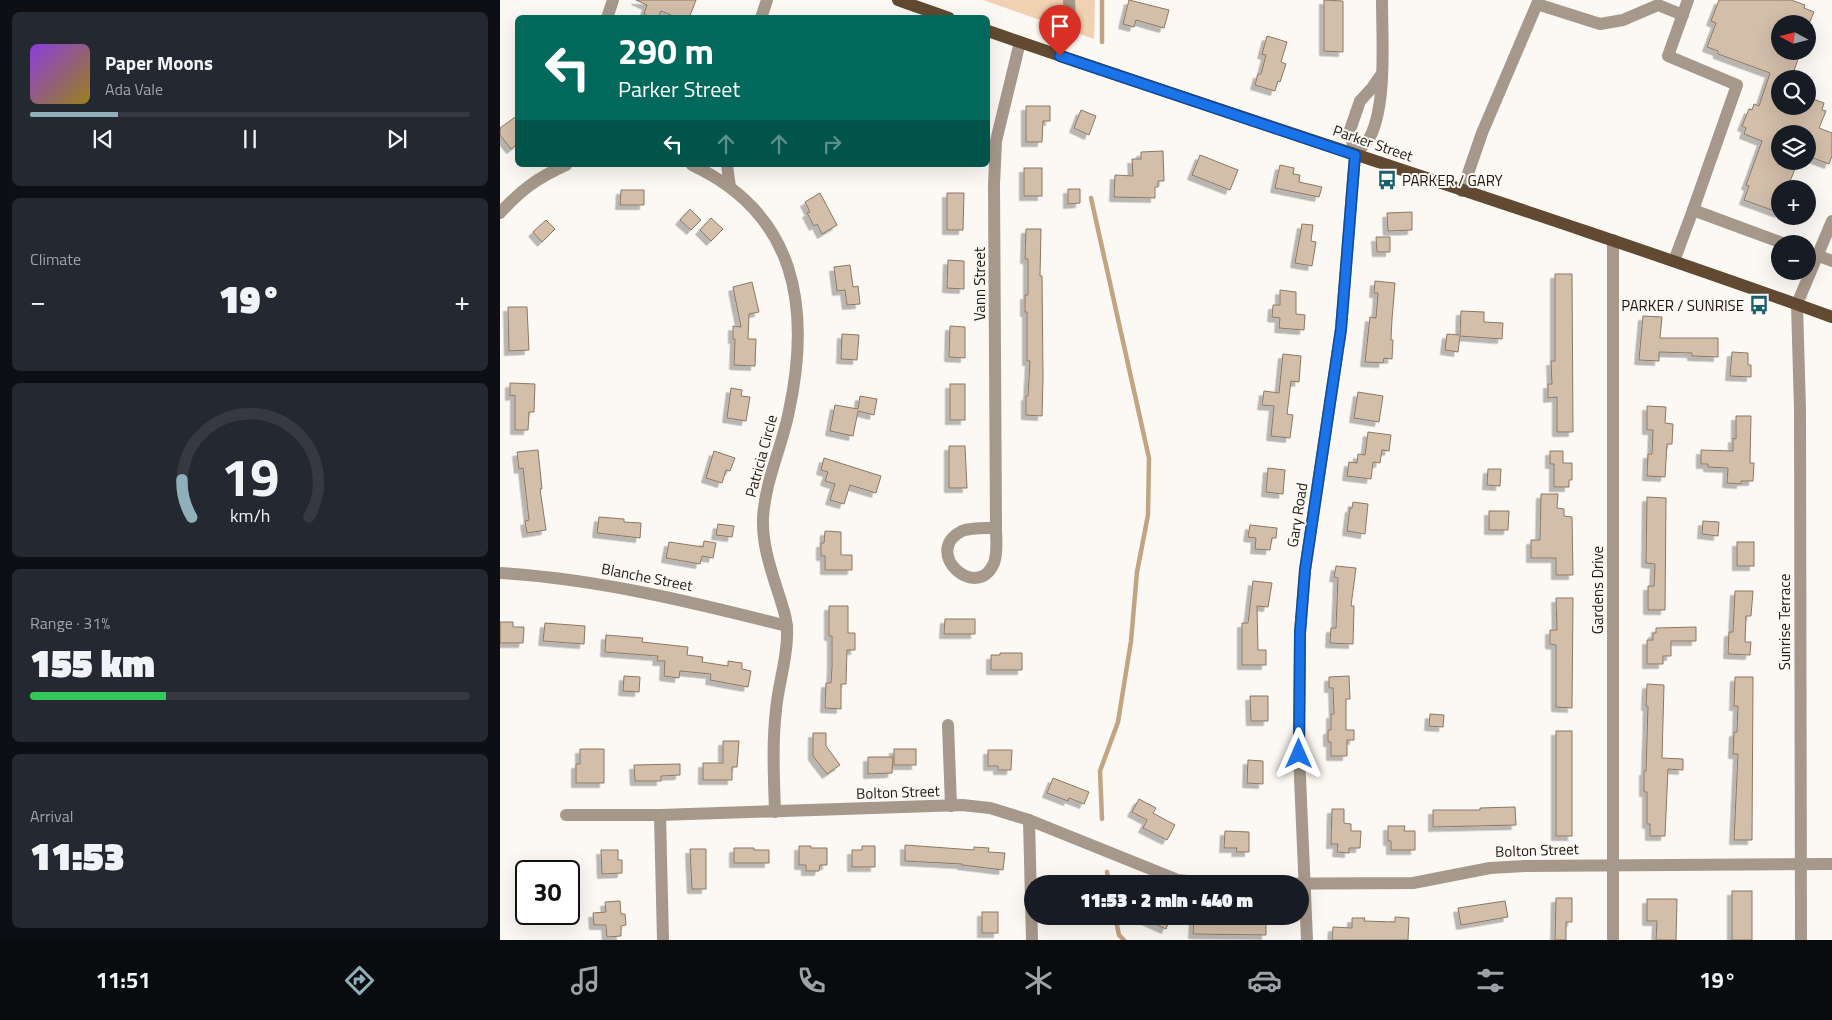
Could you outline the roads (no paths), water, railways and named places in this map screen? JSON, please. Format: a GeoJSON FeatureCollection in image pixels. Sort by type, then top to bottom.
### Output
{"type":"FeatureCollection","features":[{"type":"Feature","properties":{"kind":"main road"},"geometry":{"type":"LineString","coordinates":[[898,0],[940,15]]}},
{"type":"Feature","properties":{"kind":"main road","name":"Parker Street"},"geometry":{"type":"LineString","coordinates":[[990,32],[1613,240],[1832,317]]}},
{"type":"Feature","properties":{"kind":"street"},"geometry":{"type":"LineString","coordinates":[[608,15],[613,0]]}},
{"type":"Feature","properties":{"kind":"street"},"geometry":{"type":"LineString","coordinates":[[762,15],[767,0]]}},
{"type":"Feature","properties":{"kind":"street"},"geometry":{"type":"LineString","coordinates":[[1057,54],[1070,18],[1068,0]]}},
{"type":"Feature","properties":{"kind":"street"},"geometry":{"type":"LineString","coordinates":[[1355,155],[1370,137],[1378,110],[1381,92],[1382,0]]}},
{"type":"Feature","properties":{"kind":"street"},"geometry":{"type":"LineString","coordinates":[[1674,261],[1737,85],[1668,56],[1688,0]]}},
{"type":"Feature","properties":{"kind":"street"},"geometry":{"type":"LineString","coordinates":[[1462,191],[1482,134],[1537,4],[1600,24],[1623,20],[1658,5],[1683,15]]}},
{"type":"Feature","properties":{"kind":"street","name":"Vann Street"},"geometry":{"type":"LineString","coordinates":[[996,528],[966,530],[955,536],[950,542],[948,554],[950,562],[957,572],[964,576],[973,577],[981,575],[989,571],[994,564],[996,556],[996,528],[994,184],[996,150],[1007,92],[1020,42]]}},
{"type":"Feature","properties":{"kind":"street","name":"Gary Road"},"geometry":{"type":"LineString","coordinates":[[1304,875],[1299,754],[1300,633],[1305,570],[1341,329],[1355,155],[1350,130],[1360,101],[1381,75]]}},
{"type":"Feature","properties":{"kind":"street"},"geometry":{"type":"LineString","coordinates":[[500,213],[520,192],[546,174],[562,167]]}},
{"type":"Feature","properties":{"kind":"street","name":"Patricia Circle"},"geometry":{"type":"LineString","coordinates":[[695,167],[730,187],[753,207],[775,236],[791,272],[797,310],[797,349],[790,411],[765,500],[763,519],[766,556],[787,626],[774,735],[775,812]]}},
{"type":"Feature","properties":{"kind":"street"},"geometry":{"type":"LineString","coordinates":[[727,167],[730,187]]}},
{"type":"Feature","properties":{"kind":"street"},"geometry":{"type":"LineString","coordinates":[[1693,210],[1771,239]]}},
{"type":"Feature","properties":{"kind":"street"},"geometry":{"type":"LineString","coordinates":[[1816,247],[1832,221]]}},
{"type":"Feature","properties":{"kind":"street","name":"Gardens Drive"},"geometry":{"type":"LineString","coordinates":[[1613,240],[1613,940]]}},
{"type":"Feature","properties":{"kind":"street"},"geometry":{"type":"LineString","coordinates":[[1816,255],[1832,261]]}},
{"type":"Feature","properties":{"kind":"street"},"geometry":{"type":"LineString","coordinates":[[1797,304],[1804,280]]}},
{"type":"Feature","properties":{"kind":"street","name":"Sunrise Terrace"},"geometry":{"type":"LineString","coordinates":[[1797,304],[1800,410],[1801,940]]}},
{"type":"Feature","properties":{"kind":"street","name":"Blanche Street"},"geometry":{"type":"LineString","coordinates":[[500,574],[542,576],[663,596],[787,626]]}},
{"type":"Feature","properties":{"kind":"street"},"geometry":{"type":"LineString","coordinates":[[948,725],[951,806]]}},
{"type":"Feature","properties":{"kind":"street","name":"Bolton Street"},"geometry":{"type":"LineString","coordinates":[[566,816],[951,806],[990,808],[1029,820],[1166,875]]}},
{"type":"Feature","properties":{"kind":"street"},"geometry":{"type":"LineString","coordinates":[[660,815],[663,940]]}},
{"type":"Feature","properties":{"kind":"street"},"geometry":{"type":"LineString","coordinates":[[1029,820],[1032,940]]}},
{"type":"Feature","properties":{"kind":"street","name":"Bolton Street"},"geometry":{"type":"LineString","coordinates":[[1309,882],[1413,883],[1490,868],[1614,864],[1832,864]]}},
{"type":"Feature","properties":{"kind":"street","name":"Gary Road"},"geometry":{"type":"LineString","coordinates":[[1306,925],[1307,940]]}},
{"type":"Feature","properties":{"kind":"waterway"},"geometry":{"type":"LineString","coordinates":[[1102,0],[1102,42]]}},
{"type":"Feature","properties":{"kind":"waterway"},"geometry":{"type":"LineString","coordinates":[[1091,198],[1149,458],[1148,515],[1137,572],[1131,641],[1118,722],[1100,771],[1102,819]]}},
{"type":"Feature","properties":{"kind":"waterway"},"geometry":{"type":"LineString","coordinates":[[1117,925],[1119,935],[1124,940]]}},
{"type":"Feature","properties":{"kind":"place","name":"PARKER / GARY"},"geometry":{"type":"Point","coordinates":[1387,180]}},
{"type":"Feature","properties":{"kind":"place","name":"PARKER / SUNRISE"},"geometry":{"type":"Point","coordinates":[1759,305]}}]}
